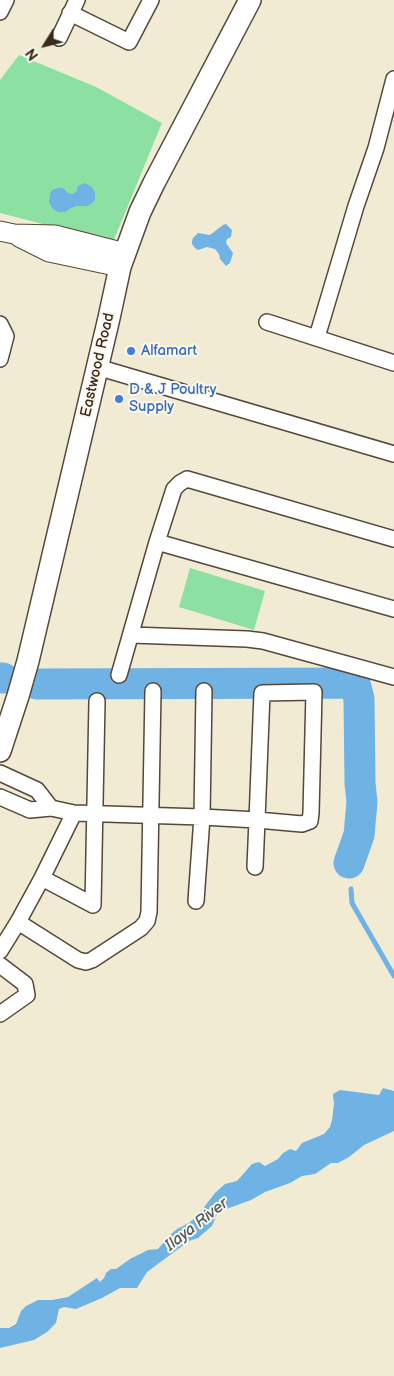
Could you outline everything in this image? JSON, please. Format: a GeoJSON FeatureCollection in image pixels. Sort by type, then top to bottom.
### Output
{"type":"FeatureCollection","features":[{"type":"Feature","properties":{"kind":"main road","name":"Eastwood Road"},"geometry":{"type":"LineString","coordinates":[[0,751],[28,660],[122,260],[140,212],[154,183],[250,0]]}},
{"type":"Feature","properties":{"kind":"street"},"geometry":{"type":"LineString","coordinates":[[0,12],[6,0]]}},
{"type":"Feature","properties":{"kind":"street"},"geometry":{"type":"LineString","coordinates":[[59,38],[74,7],[129,42],[151,0]]}},
{"type":"Feature","properties":{"kind":"street"},"geometry":{"type":"LineString","coordinates":[[317,337],[356,206],[376,148],[394,79]]}},
{"type":"Feature","properties":{"kind":"street"},"geometry":{"type":"LineString","coordinates":[[7,233],[49,252],[122,260]]}},
{"type":"Feature","properties":{"kind":"street"},"geometry":{"type":"LineString","coordinates":[[267,322],[394,363]]}},
{"type":"Feature","properties":{"kind":"street"},"geometry":{"type":"LineString","coordinates":[[0,324],[6,336],[0,359]]}},
{"type":"Feature","properties":{"kind":"street"},"geometry":{"type":"LineString","coordinates":[[97,367],[394,454]]}},
{"type":"Feature","properties":{"kind":"street"},"geometry":{"type":"LineString","coordinates":[[120,675],[157,542],[174,489],[180,482],[187,479],[394,539]]}},
{"type":"Feature","properties":{"kind":"street"},"geometry":{"type":"LineString","coordinates":[[157,542],[394,609]]}},
{"type":"Feature","properties":{"kind":"street"},"geometry":{"type":"LineString","coordinates":[[131,635],[263,641],[394,677]]}},
{"type":"Feature","properties":{"kind":"street"},"geometry":{"type":"LineString","coordinates":[[18,922],[78,960],[86,962],[141,928],[147,921],[149,912],[153,691]]}},
{"type":"Feature","properties":{"kind":"street"},"geometry":{"type":"LineString","coordinates":[[196,902],[202,817],[204,691]]}},
{"type":"Feature","properties":{"kind":"street"},"geometry":{"type":"LineString","coordinates":[[0,797],[30,810],[51,808],[74,813],[202,817],[258,820],[302,824],[310,821],[312,813],[314,692],[262,693],[258,820],[255,867]]}},
{"type":"Feature","properties":{"kind":"street"},"geometry":{"type":"LineString","coordinates":[[42,878],[93,905],[97,700]]}},
{"type":"Feature","properties":{"kind":"street"},"geometry":{"type":"LineString","coordinates":[[0,773],[37,790],[51,808]]}},
{"type":"Feature","properties":{"kind":"street"},"geometry":{"type":"LineString","coordinates":[[0,951],[42,878],[74,813]]}},
{"type":"Feature","properties":{"kind":"street"},"geometry":{"type":"LineString","coordinates":[[0,965],[25,984],[27,995],[0,1014]]}},
{"type":"Feature","properties":{"kind":"green space"},"geometry":{"type":"Polygon","coordinates":[[[19,55],[96,87],[162,123],[113,242],[0,213],[0,80],[19,55]]]}},
{"type":"Feature","properties":{"kind":"green space"},"geometry":{"type":"Polygon","coordinates":[[[190,568],[265,591],[254,630],[179,607],[190,568]]]}},
{"type":"Feature","properties":{"kind":"water"},"geometry":{"type":"Polygon","coordinates":[[[85,183],[92,187],[95,193],[95,200],[91,204],[77,206],[65,212],[58,212],[53,209],[49,202],[52,190],[63,188],[72,194],[76,192],[78,186],[85,183]]]}},
{"type":"Feature","properties":{"kind":"water"},"geometry":{"type":"Polygon","coordinates":[[[226,224],[232,230],[231,237],[227,239],[226,243],[233,253],[230,263],[226,266],[215,249],[207,247],[198,250],[192,244],[192,241],[198,233],[210,235],[226,224]]]}},
{"type":"Feature","properties":{"kind":"water","name":"Ilaya River"},"geometry":{"type":"Polygon","coordinates":[[[383,1088],[394,1091],[394,1131],[364,1145],[349,1157],[338,1163],[331,1163],[315,1174],[302,1176],[217,1214],[212,1226],[198,1238],[189,1241],[147,1272],[137,1288],[120,1288],[76,1309],[64,1307],[59,1309],[56,1323],[47,1332],[34,1340],[0,1348],[0,1328],[9,1328],[16,1324],[21,1311],[26,1306],[38,1300],[68,1297],[97,1278],[100,1282],[111,1269],[116,1269],[148,1250],[158,1249],[177,1229],[189,1223],[198,1215],[215,1193],[225,1184],[237,1181],[252,1164],[259,1162],[265,1166],[278,1159],[290,1149],[296,1151],[302,1143],[324,1134],[330,1127],[332,1120],[333,1094],[340,1090],[379,1095],[383,1088]]]}},
{"type":"Feature","properties":{"kind":"waterway"},"geometry":{"type":"LineString","coordinates":[[37,684],[355,683],[359,699],[362,802],[359,835],[349,863]]}},
{"type":"Feature","properties":{"kind":"waterway"},"geometry":{"type":"LineString","coordinates":[[351,889],[352,903],[394,976]]}},
{"type":"Feature","properties":{"kind":"place","name":"Alfamart"},"geometry":{"type":"Point","coordinates":[131,351]}},
{"type":"Feature","properties":{"kind":"place","name":"D & J Poultry Supply"},"geometry":{"type":"Point","coordinates":[119,399]}}]}
